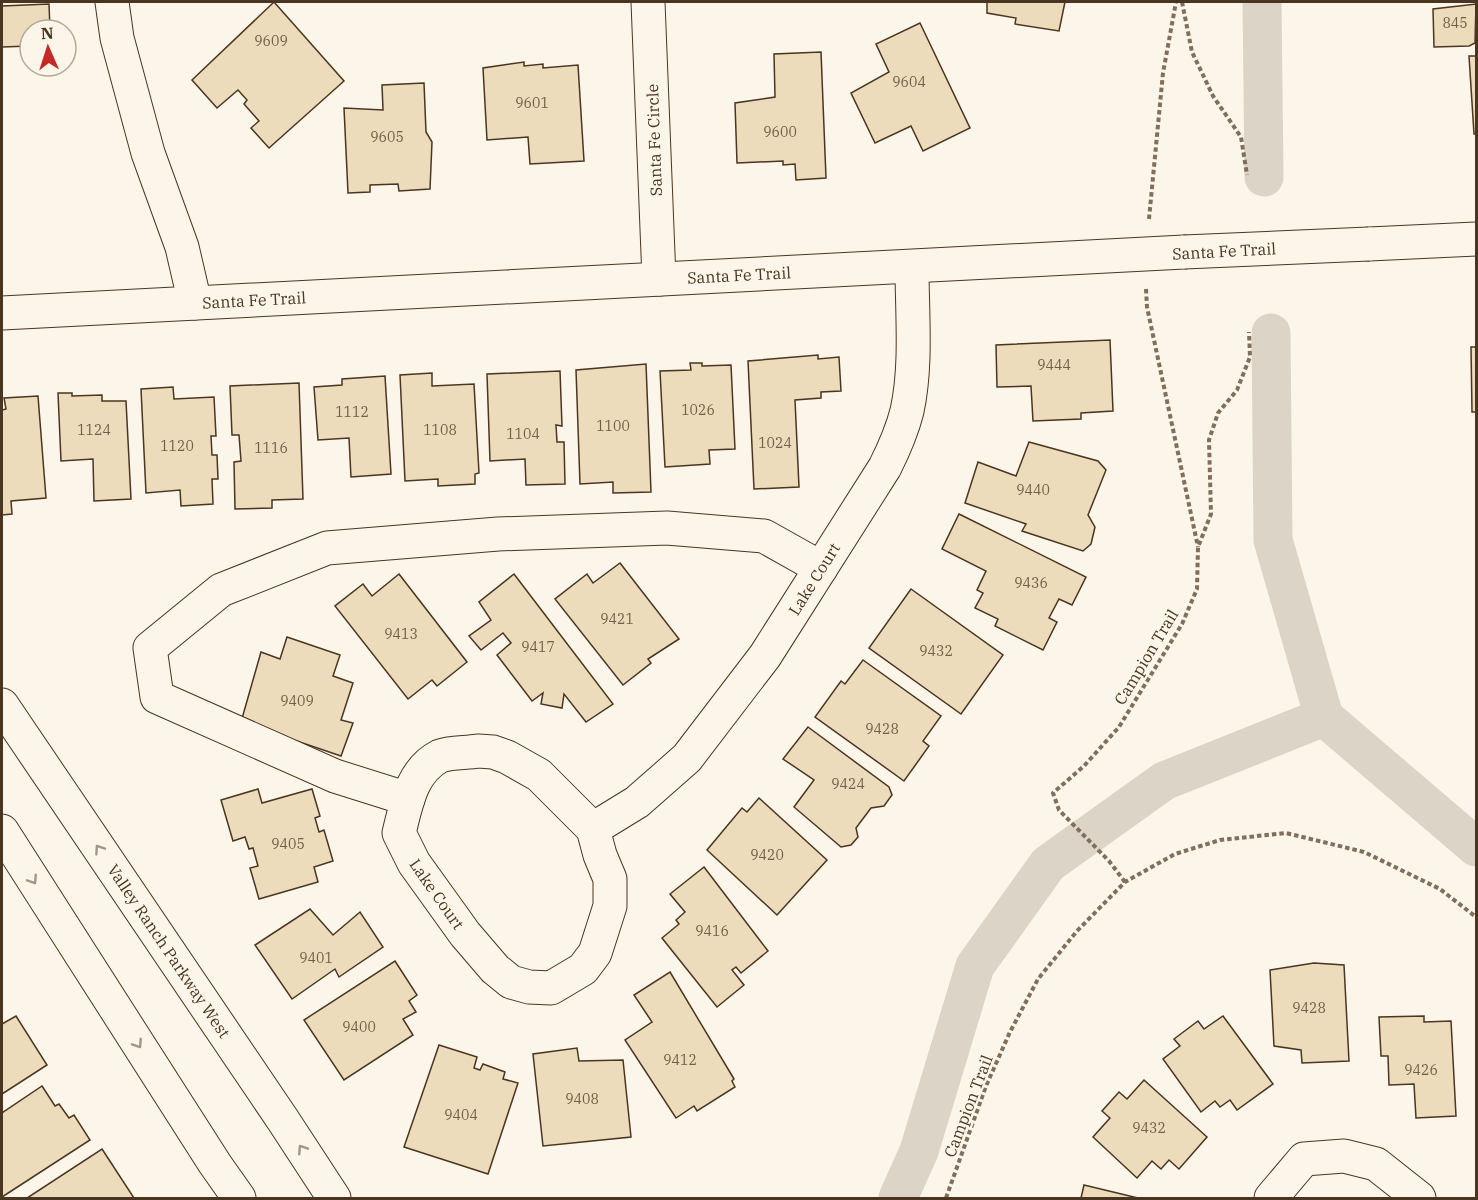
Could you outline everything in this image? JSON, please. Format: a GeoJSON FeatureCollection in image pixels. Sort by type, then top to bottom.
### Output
{"type":"FeatureCollection","features":[{"type":"Feature","properties":{"kind":"street"},"geometry":{"type":"LineString","coordinates":[[112,2],[117,38],[145,141],[182,247],[195,303]]}},
{"type":"Feature","properties":{"kind":"street","name":"Santa Fe Circle"},"geometry":{"type":"LineString","coordinates":[[648,2],[659,279]]}},
{"type":"Feature","properties":{"kind":"street","name":"Santa Fe Trail"},"geometry":{"type":"LineString","coordinates":[[2,313],[1476,239]]}},
{"type":"Feature","properties":{"kind":"street","name":"Lake Court"},"geometry":{"type":"LineString","coordinates":[[593,829],[637,802],[687,758],[765,656],[885,467],[898,440],[907,409],[912,359],[912,267]]}},
{"type":"Feature","properties":{"kind":"street"},"geometry":{"type":"LineString","coordinates":[[408,799],[335,776],[157,697],[150,648],[221,590],[327,548],[498,534],[667,528],[764,536],[821,568]]}},
{"type":"Feature","properties":{"kind":"street","name":"Valley Ranch Parkway West"},"geometry":{"type":"LineString","coordinates":[[2,705],[334,1198]]}},
{"type":"Feature","properties":{"kind":"street","name":"Lake Court"},"geometry":{"type":"LineString","coordinates":[[493,752],[539,775],[593,829],[610,879],[610,906],[595,953],[583,969],[551,988],[529,987],[511,982],[495,969],[465,934],[414,863],[399,833],[408,799],[412,786],[424,770],[441,756],[493,752]]}},
{"type":"Feature","properties":{"kind":"street"},"geometry":{"type":"LineString","coordinates":[[2,831],[239,1198]]}},
{"type":"Feature","properties":{"kind":"street"},"geometry":{"type":"LineString","coordinates":[[1271,1198],[1304,1159],[1344,1156],[1376,1164],[1419,1198]]}},
{"type":"Feature","properties":{"kind":"path"},"geometry":{"type":"LineString","coordinates":[[1182,2],[1192,52],[1213,96],[1241,137],[1247,175]]}},
{"type":"Feature","properties":{"kind":"path","name":"Campion Trail"},"geometry":{"type":"LineString","coordinates":[[1125,882],[1109,861],[1059,810],[1053,793],[1084,766],[1119,727],[1182,624],[1197,589],[1198,547],[1211,514],[1209,440],[1218,413],[1237,390],[1250,357],[1249,332]]}},
{"type":"Feature","properties":{"kind":"path","name":"Campion Trail"},"geometry":{"type":"LineString","coordinates":[[946,1198],[986,1086],[1038,979],[1077,931],[1125,882],[1175,854],[1220,840],[1286,833],[1364,852],[1440,890],[1476,917]]}},
{"type":"Feature","properties":{"kind":"building"},"geometry":{"type":"Polygon","coordinates":[[[274,2],[344,81],[269,148],[251,128],[259,121],[244,104],[247,100],[238,90],[217,108],[192,80],[274,2]]]}},
{"type":"Feature","properties":{"kind":"building"},"geometry":{"type":"Polygon","coordinates":[[[987,2],[1065,2],[1059,31],[1015,24],[1016,18],[987,13],[987,2]]]}},
{"type":"Feature","properties":{"kind":"building"},"geometry":{"type":"Polygon","coordinates":[[[49,4],[50,18],[18,18],[18,46],[2,47],[2,6],[49,4]]]}},
{"type":"Feature","properties":{"kind":"building"},"geometry":{"type":"Polygon","coordinates":[[[1476,4],[1475,43],[1469,46],[1434,47],[1433,9],[1476,4]]]}},
{"type":"Feature","properties":{"kind":"building"},"geometry":{"type":"Polygon","coordinates":[[[920,23],[970,128],[923,151],[911,126],[875,143],[851,93],[889,72],[876,44],[920,23]]]}},
{"type":"Feature","properties":{"kind":"building"},"geometry":{"type":"Polygon","coordinates":[[[821,52],[826,178],[796,180],[795,164],[783,165],[783,161],[737,163],[735,103],[775,97],[774,54],[821,52]]]}},
{"type":"Feature","properties":{"kind":"building"},"geometry":{"type":"Polygon","coordinates":[[[1469,56],[1476,56],[1476,134],[1474,134],[1469,56]]]}},
{"type":"Feature","properties":{"kind":"building"},"geometry":{"type":"Polygon","coordinates":[[[524,62],[524,66],[543,64],[543,68],[578,65],[584,161],[530,164],[528,137],[487,140],[483,68],[524,62]]]}},
{"type":"Feature","properties":{"kind":"building"},"geometry":{"type":"Polygon","coordinates":[[[424,83],[426,132],[432,142],[430,189],[399,191],[398,184],[370,185],[370,192],[348,193],[344,108],[383,110],[382,85],[424,83]]]}},
{"type":"Feature","properties":{"kind":"building"},"geometry":{"type":"Polygon","coordinates":[[[1110,340],[1113,411],[1081,413],[1081,419],[1033,421],[1031,386],[997,387],[996,345],[1110,340]]]}},
{"type":"Feature","properties":{"kind":"building"},"geometry":{"type":"Polygon","coordinates":[[[1471,347],[1476,347],[1476,412],[1472,412],[1471,347]]]}},
{"type":"Feature","properties":{"kind":"building"},"geometry":{"type":"Polygon","coordinates":[[[818,355],[818,359],[839,357],[841,391],[821,392],[821,398],[795,400],[799,487],[754,489],[748,361],[818,355]]]}},
{"type":"Feature","properties":{"kind":"building"},"geometry":{"type":"Polygon","coordinates":[[[690,363],[702,363],[702,366],[731,365],[735,449],[709,450],[710,464],[665,467],[660,371],[691,370],[690,363]]]}},
{"type":"Feature","properties":{"kind":"building"},"geometry":{"type":"Polygon","coordinates":[[[646,364],[651,492],[613,493],[613,482],[580,484],[576,370],[646,364]]]}},
{"type":"Feature","properties":{"kind":"building"},"geometry":{"type":"Polygon","coordinates":[[[560,371],[562,426],[556,425],[557,442],[564,442],[565,484],[526,485],[525,459],[490,461],[487,374],[560,371]]]}},
{"type":"Feature","properties":{"kind":"building"},"geometry":{"type":"Polygon","coordinates":[[[432,373],[432,386],[474,384],[479,473],[475,474],[475,484],[438,486],[438,479],[405,481],[400,375],[432,373]]]}},
{"type":"Feature","properties":{"kind":"building"},"geometry":{"type":"Polygon","coordinates":[[[385,376],[391,474],[351,477],[349,438],[318,440],[314,387],[342,385],[342,379],[385,376]]]}},
{"type":"Feature","properties":{"kind":"building"},"geometry":{"type":"Polygon","coordinates":[[[299,383],[303,499],[272,500],[272,508],[235,509],[234,462],[241,461],[239,435],[232,435],[230,386],[299,383]]]}},
{"type":"Feature","properties":{"kind":"building"},"geometry":{"type":"Polygon","coordinates":[[[173,387],[174,399],[214,397],[216,436],[211,436],[212,455],[217,455],[218,479],[212,479],[213,504],[181,506],[180,490],[146,493],[141,389],[173,387]]]}},
{"type":"Feature","properties":{"kind":"building"},"geometry":{"type":"Polygon","coordinates":[[[58,393],[72,393],[72,396],[102,395],[102,401],[126,401],[131,499],[94,501],[93,459],[61,461],[58,393]]]}},
{"type":"Feature","properties":{"kind":"building"},"geometry":{"type":"Polygon","coordinates":[[[38,396],[46,498],[11,501],[12,514],[2,515],[2,410],[6,409],[4,398],[38,396]]]}},
{"type":"Feature","properties":{"kind":"building"},"geometry":{"type":"Polygon","coordinates":[[[1029,442],[1098,461],[1106,470],[1088,515],[1095,527],[1091,544],[1083,551],[1022,531],[1026,524],[965,503],[978,462],[1016,476],[1029,442]]]}},
{"type":"Feature","properties":{"kind":"building"},"geometry":{"type":"Polygon","coordinates":[[[959,514],[1086,577],[1072,605],[1059,599],[1049,618],[1057,622],[1043,650],[995,626],[998,619],[975,608],[983,593],[977,590],[986,571],[942,549],[959,514]]]}},
{"type":"Feature","properties":{"kind":"building"},"geometry":{"type":"Polygon","coordinates":[[[620,563],[679,639],[648,659],[651,663],[623,685],[555,599],[587,574],[593,583],[620,563]]]}},
{"type":"Feature","properties":{"kind":"building"},"geometry":{"type":"Polygon","coordinates":[[[399,574],[467,662],[437,686],[432,680],[408,699],[335,606],[363,584],[372,596],[399,574]]]}},
{"type":"Feature","properties":{"kind":"building"},"geometry":{"type":"Polygon","coordinates":[[[514,574],[613,704],[586,722],[564,694],[562,708],[541,704],[543,693],[532,701],[497,655],[511,643],[503,633],[481,650],[469,636],[491,620],[479,602],[514,574]]]}},
{"type":"Feature","properties":{"kind":"building"},"geometry":{"type":"Polygon","coordinates":[[[911,589],[1003,655],[961,714],[869,648],[911,589]]]}},
{"type":"Feature","properties":{"kind":"building"},"geometry":{"type":"Polygon","coordinates":[[[287,637],[340,655],[333,676],[353,683],[341,720],[353,723],[341,756],[241,722],[261,652],[280,659],[287,637]]]}},
{"type":"Feature","properties":{"kind":"building"},"geometry":{"type":"Polygon","coordinates":[[[863,660],[941,716],[923,741],[929,746],[904,781],[815,717],[841,681],[845,684],[863,660]]]}},
{"type":"Feature","properties":{"kind":"building"},"geometry":{"type":"Polygon","coordinates":[[[808,727],[889,787],[892,795],[884,806],[871,808],[856,828],[858,837],[851,845],[841,847],[794,807],[814,780],[783,759],[808,727]]]}},
{"type":"Feature","properties":{"kind":"building"},"geometry":{"type":"Polygon","coordinates":[[[258,789],[262,803],[312,789],[320,816],[315,818],[319,832],[324,830],[333,861],[314,867],[318,882],[259,899],[250,868],[258,866],[253,848],[249,849],[245,837],[233,841],[221,800],[258,789]]]}},
{"type":"Feature","properties":{"kind":"building"},"geometry":{"type":"Polygon","coordinates":[[[759,798],[827,860],[777,915],[707,850],[742,808],[747,812],[759,798]]]}},
{"type":"Feature","properties":{"kind":"building"},"geometry":{"type":"Polygon","coordinates":[[[704,867],[768,951],[741,973],[736,967],[732,970],[744,985],[717,1007],[662,938],[679,924],[676,920],[685,912],[670,894],[704,867]]]}},
{"type":"Feature","properties":{"kind":"building"},"geometry":{"type":"Polygon","coordinates":[[[310,909],[333,935],[360,912],[383,947],[339,977],[335,969],[292,999],[255,945],[310,909]]]}},
{"type":"Feature","properties":{"kind":"building"},"geometry":{"type":"Polygon","coordinates":[[[395,961],[417,995],[409,1001],[416,1012],[403,1019],[413,1035],[344,1080],[304,1020],[395,961]]]}},
{"type":"Feature","properties":{"kind":"building"},"geometry":{"type":"Polygon","coordinates":[[[1314,963],[1344,965],[1349,1061],[1302,1063],[1301,1050],[1274,1046],[1270,970],[1314,963]]]}},
{"type":"Feature","properties":{"kind":"building"},"geometry":{"type":"Polygon","coordinates":[[[670,972],[734,1079],[732,1081],[735,1087],[697,1111],[694,1106],[676,1118],[625,1040],[652,1022],[634,995],[670,972]]]}},
{"type":"Feature","properties":{"kind":"building"},"geometry":{"type":"Polygon","coordinates":[[[16,1016],[47,1065],[2,1094],[2,1024],[16,1016]]]}},
{"type":"Feature","properties":{"kind":"building"},"geometry":{"type":"Polygon","coordinates":[[[1223,1016],[1273,1084],[1237,1110],[1230,1100],[1220,1107],[1215,1101],[1201,1112],[1163,1059],[1180,1046],[1174,1039],[1198,1021],[1204,1029],[1223,1016]]]}},
{"type":"Feature","properties":{"kind":"building"},"geometry":{"type":"Polygon","coordinates":[[[1424,1016],[1424,1022],[1451,1021],[1456,1116],[1416,1118],[1414,1084],[1389,1085],[1388,1056],[1381,1056],[1379,1017],[1424,1016]]]}},
{"type":"Feature","properties":{"kind":"building"},"geometry":{"type":"Polygon","coordinates":[[[439,1045],[477,1057],[474,1068],[480,1070],[483,1064],[505,1072],[503,1079],[518,1083],[488,1174],[404,1147],[439,1045]]]}},
{"type":"Feature","properties":{"kind":"building"},"geometry":{"type":"Polygon","coordinates":[[[577,1048],[579,1061],[623,1060],[631,1137],[543,1146],[533,1054],[577,1048]]]}},
{"type":"Feature","properties":{"kind":"building"},"geometry":{"type":"Polygon","coordinates":[[[1144,1080],[1207,1137],[1179,1169],[1169,1160],[1161,1169],[1152,1161],[1137,1178],[1093,1137],[1110,1118],[1102,1111],[1119,1092],[1127,1099],[1144,1080]]]}},
{"type":"Feature","properties":{"kind":"building"},"geometry":{"type":"Polygon","coordinates":[[[42,1086],[55,1106],[59,1104],[69,1118],[74,1115],[90,1140],[2,1197],[2,1113],[42,1086]]]}},
{"type":"Feature","properties":{"kind":"building"},"geometry":{"type":"Polygon","coordinates":[[[102,1149],[134,1198],[27,1198],[102,1149]]]}},
{"type":"Feature","properties":{"kind":"building"},"geometry":{"type":"Polygon","coordinates":[[[1084,1185],[1138,1198],[1081,1198],[1084,1185]]]}},
{"type":"Feature","properties":{"kind":"waterway"},"geometry":{"type":"LineString","coordinates":[[1262,2],[1264,177]]}},
{"type":"Feature","properties":{"kind":"waterway"},"geometry":{"type":"LineString","coordinates":[[1271,333],[1273,540],[1324,717],[1476,847]]}},
{"type":"Feature","properties":{"kind":"waterway"},"geometry":{"type":"LineString","coordinates":[[898,1198],[919,1151],[975,966],[1048,864],[1164,781],[1324,717]]}}]}
